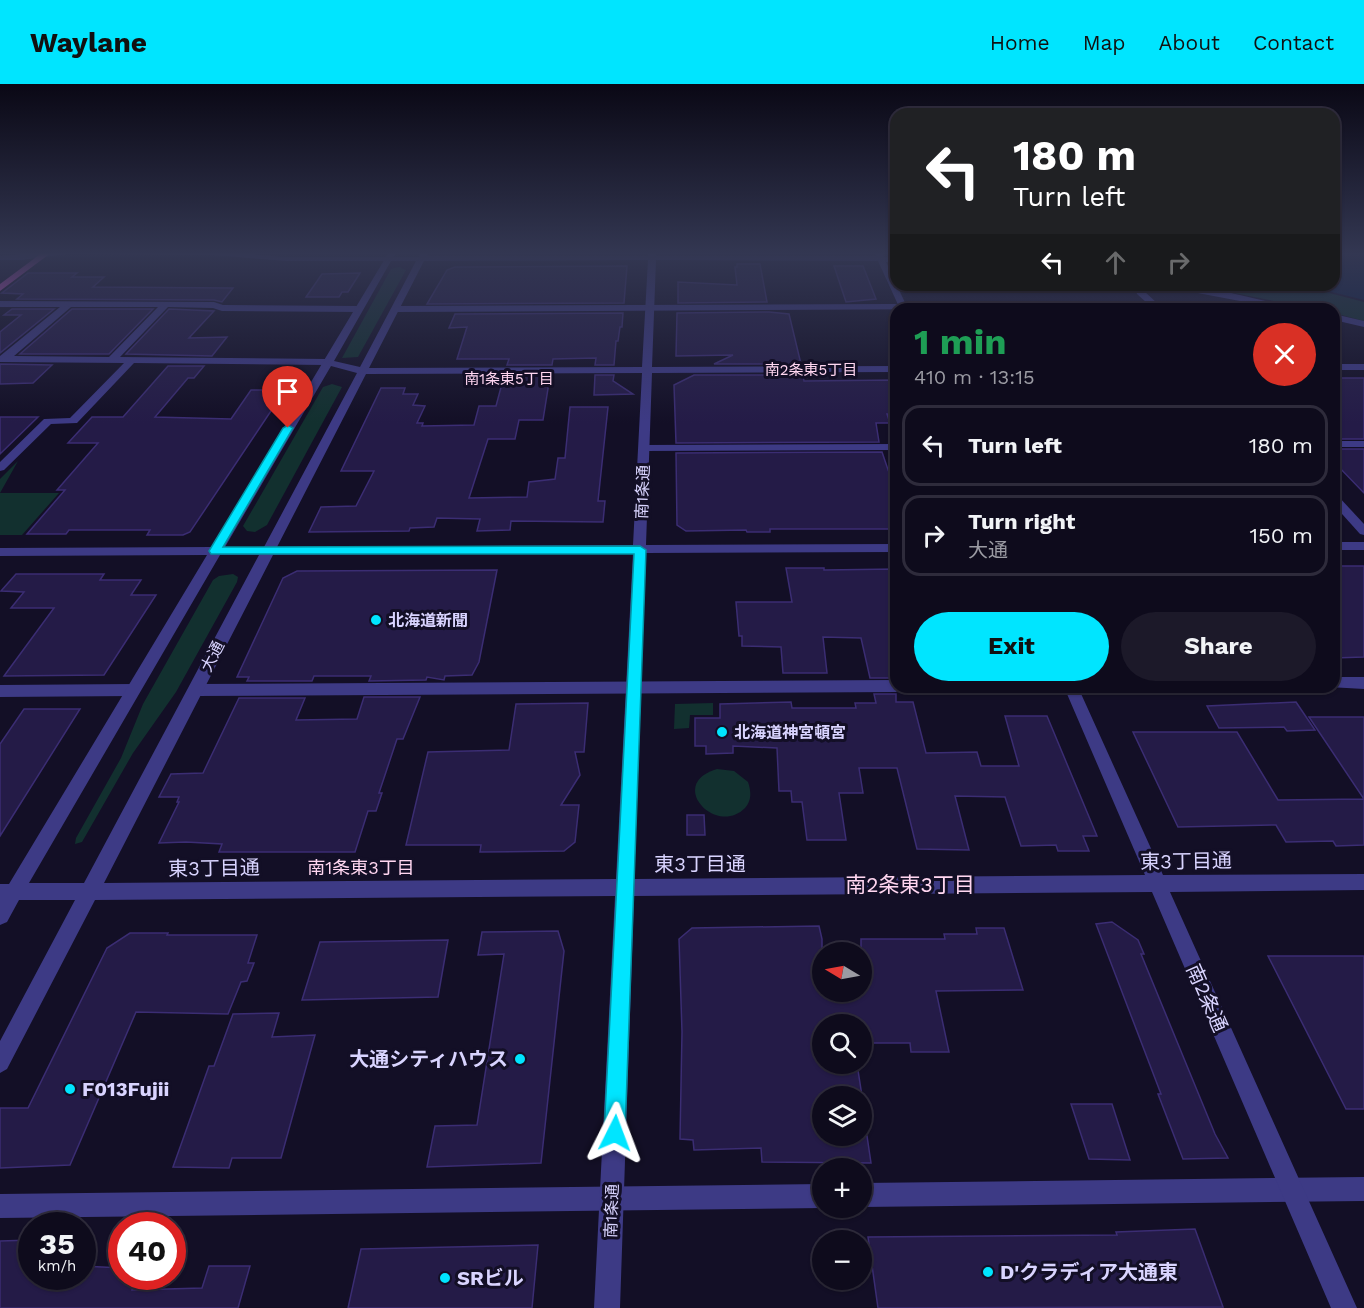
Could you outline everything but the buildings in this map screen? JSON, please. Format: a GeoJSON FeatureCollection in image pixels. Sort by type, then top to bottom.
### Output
{"type":"FeatureCollection","features":[{"type":"Feature","properties":{"kind":"street"},"geometry":{"type":"LineString","coordinates":[[3,359],[63,309]]}},
{"type":"Feature","properties":{"kind":"street"},"geometry":{"type":"LineString","coordinates":[[112,360],[161,309]]}},
{"type":"Feature","properties":{"kind":"street"},"geometry":{"type":"LineString","coordinates":[[0,916],[7,892],[133,690],[359,309]]}},
{"type":"Feature","properties":{"kind":"street","name":"大通"},"geometry":{"type":"LineString","coordinates":[[0,1062],[395,309]]}},
{"type":"Feature","properties":{"kind":"street","name":"南1条通"},"geometry":{"type":"LineString","coordinates":[[608,1308],[650,309]]}},
{"type":"Feature","properties":{"kind":"street"},"geometry":{"type":"LineString","coordinates":[[1340,318],[1364,324]]}},
{"type":"Feature","properties":{"kind":"street"},"geometry":{"type":"LineString","coordinates":[[3,359],[327,362],[362,371],[890,369]]}},
{"type":"Feature","properties":{"kind":"street"},"geometry":{"type":"LineString","coordinates":[[0,468],[48,421],[73,421],[132,360]]}},
{"type":"Feature","properties":{"kind":"street"},"geometry":{"type":"LineString","coordinates":[[1340,367],[1364,367]]}},
{"type":"Feature","properties":{"kind":"street"},"geometry":{"type":"LineString","coordinates":[[1340,444],[1364,444]]}},
{"type":"Feature","properties":{"kind":"street"},"geometry":{"type":"LineString","coordinates":[[644,448],[890,447]]}},
{"type":"Feature","properties":{"kind":"street"},"geometry":{"type":"LineString","coordinates":[[1340,505],[1364,531]]}},
{"type":"Feature","properties":{"kind":"street"},"geometry":{"type":"LineString","coordinates":[[1340,546],[1364,546]]}},
{"type":"Feature","properties":{"kind":"street"},"geometry":{"type":"LineString","coordinates":[[0,552],[890,548]]}},
{"type":"Feature","properties":{"kind":"street"},"geometry":{"type":"LineString","coordinates":[[1340,683],[1364,683]]}},
{"type":"Feature","properties":{"kind":"street"},"geometry":{"type":"LineString","coordinates":[[195,690],[890,686]]}},
{"type":"Feature","properties":{"kind":"street"},"geometry":{"type":"LineString","coordinates":[[0,691],[133,690]]}},
{"type":"Feature","properties":{"kind":"street","name":"南2条通"},"geometry":{"type":"LineString","coordinates":[[1074,693],[1344,1308]]}},
{"type":"Feature","properties":{"kind":"street","name":"東3丁目通"},"geometry":{"type":"LineString","coordinates":[[7,892],[1364,882]]}},
{"type":"Feature","properties":{"kind":"street"},"geometry":{"type":"LineString","coordinates":[[872,1196],[1364,1190]]}},
{"type":"Feature","properties":{"kind":"street"},"geometry":{"type":"LineString","coordinates":[[0,1206],[812,1196]]}},
{"type":"Feature","properties":{"kind":"green space"},"geometry":{"type":"Polygon","coordinates":[[[369,309],[384,309],[358,357],[342,358],[369,309]]]}},
{"type":"Feature","properties":{"kind":"green space"},"geometry":{"type":"Polygon","coordinates":[[[1340,309],[1364,309],[1364,321],[1340,315],[1340,309]]]}},
{"type":"Feature","properties":{"kind":"green space"},"geometry":{"type":"Polygon","coordinates":[[[332,384],[342,387],[267,525],[255,532],[247,531],[243,526],[323,387],[332,384]]]}},
{"type":"Feature","properties":{"kind":"green space"},"geometry":{"type":"Polygon","coordinates":[[[18,461],[0,493],[0,479],[18,461]]]}},
{"type":"Feature","properties":{"kind":"green space"},"geometry":{"type":"Polygon","coordinates":[[[0,493],[59,493],[22,535],[0,535],[0,493]]]}},
{"type":"Feature","properties":{"kind":"green space"},"geometry":{"type":"Polygon","coordinates":[[[233,574],[238,577],[237,582],[176,692],[133,753],[82,842],[75,844],[76,838],[121,758],[143,704],[213,580],[219,576],[233,574]]]}},
{"type":"Feature","properties":{"kind":"green space"},"geometry":{"type":"Polygon","coordinates":[[[713,703],[713,715],[690,715],[689,728],[674,729],[675,704],[713,703]]]}},
{"type":"Feature","properties":{"kind":"green space"},"geometry":{"type":"Polygon","coordinates":[[[717,769],[734,771],[748,782],[749,802],[745,808],[733,815],[721,816],[710,812],[701,805],[696,796],[696,786],[702,776],[717,769]]]}},
{"type":"Feature","properties":{"kind":"place","name":"北海道新聞"},"geometry":{"type":"Point","coordinates":[376,620]}},
{"type":"Feature","properties":{"kind":"place","name":"北海道神宮頓宮"},"geometry":{"type":"Point","coordinates":[722,732]}},
{"type":"Feature","properties":{"kind":"place","name":"大通シティハウス"},"geometry":{"type":"Point","coordinates":[520,1059]}},
{"type":"Feature","properties":{"kind":"place","name":"F013Fujii"},"geometry":{"type":"Point","coordinates":[70,1089]}},
{"type":"Feature","properties":{"kind":"place","name":"D'クラディア大通東"},"geometry":{"type":"Point","coordinates":[988,1272]}},
{"type":"Feature","properties":{"kind":"place","name":"SRビル"},"geometry":{"type":"Point","coordinates":[445,1278]}},
{"type":"Feature","properties":{"kind":"district","name":"南2条東5丁目"},"geometry":{"type":"Point","coordinates":[811,370]}},
{"type":"Feature","properties":{"kind":"district","name":"南1条東5丁目"},"geometry":{"type":"Point","coordinates":[509,379]}},
{"type":"Feature","properties":{"kind":"district","name":"南1条東3丁目"},"geometry":{"type":"Point","coordinates":[361,868]}},
{"type":"Feature","properties":{"kind":"district","name":"南2条東3丁目"},"geometry":{"type":"Point","coordinates":[910,885]}},
{"type":"Feature","properties":{"kind":"route"},"geometry":{"type":"LineString","coordinates":[[288,428],[215,551],[640,550],[615,1133]]}}]}
